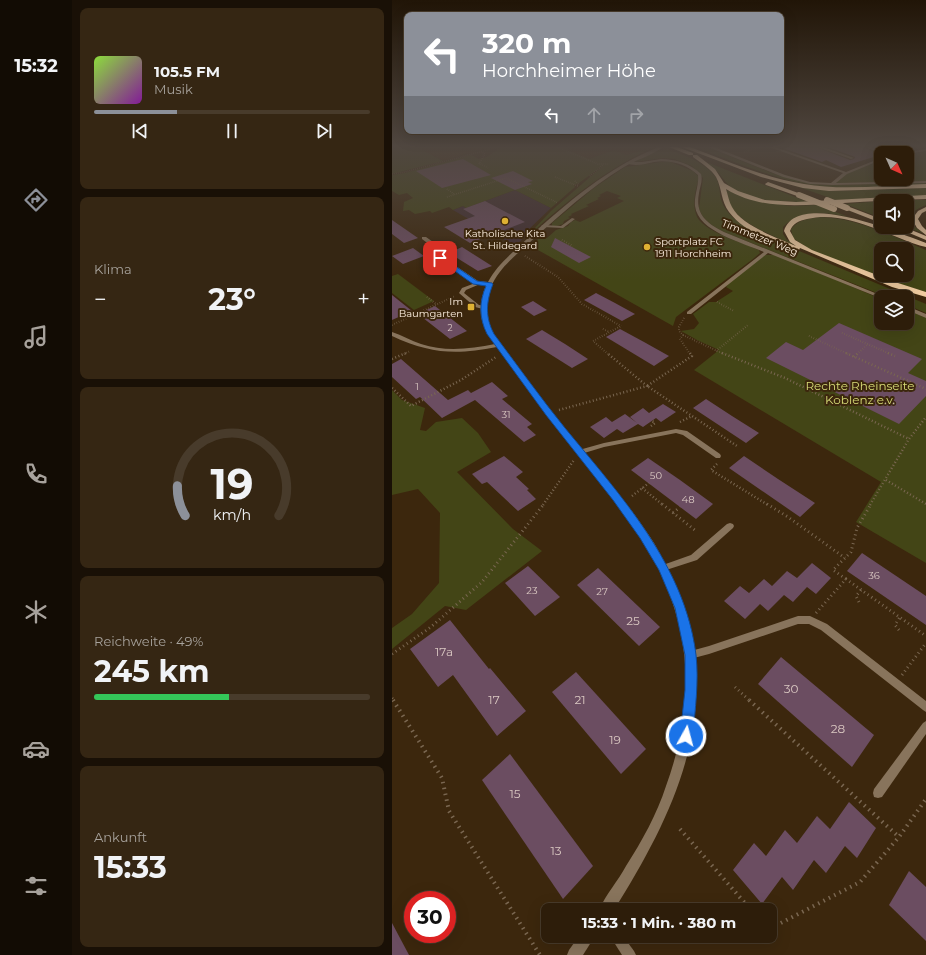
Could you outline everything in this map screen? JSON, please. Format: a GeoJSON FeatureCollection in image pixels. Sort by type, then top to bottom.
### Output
{"type":"FeatureCollection","features":[{"type":"Feature","properties":{"kind":"highway"},"geometry":{"type":"LineString","coordinates":[[723,192],[725,200],[730,210],[746,224],[782,242],[926,302]]}},
{"type":"Feature","properties":{"kind":"highway"},"geometry":{"type":"LineString","coordinates":[[734,192],[748,198],[784,204],[926,198]]}},
{"type":"Feature","properties":{"kind":"highway"},"geometry":{"type":"LineString","coordinates":[[790,192],[874,224]]}},
{"type":"Feature","properties":{"kind":"highway"},"geometry":{"type":"LineString","coordinates":[[804,192],[874,218]]}},
{"type":"Feature","properties":{"kind":"highway"},"geometry":{"type":"LineString","coordinates":[[926,209],[920,212],[915,219],[919,227],[926,233]]}},
{"type":"Feature","properties":{"kind":"highway"},"geometry":{"type":"LineString","coordinates":[[926,245],[850,219],[832,216],[813,215],[801,218],[789,225],[787,231],[792,241],[810,251],[903,288],[926,295]]}},
{"type":"Feature","properties":{"kind":"highway"},"geometry":{"type":"LineString","coordinates":[[914,233],[926,238]]}},
{"type":"Feature","properties":{"kind":"highway"},"geometry":{"type":"LineString","coordinates":[[898,234],[926,245]]}},
{"type":"Feature","properties":{"kind":"street"},"geometry":{"type":"LineString","coordinates":[[586,192],[543,226],[515,252],[489,284],[483,307],[486,326],[549,413],[634,521],[663,568],[681,608],[690,655],[691,690],[688,726],[683,753],[665,809],[642,853],[610,903]]}},
{"type":"Feature","properties":{"kind":"street"},"geometry":{"type":"LineString","coordinates":[[424,238],[441,250],[441,259],[478,283],[489,284]]}},
{"type":"Feature","properties":{"kind":"street"},"geometry":{"type":"LineString","coordinates":[[392,334],[420,346],[448,352],[502,348]]}},
{"type":"Feature","properties":{"kind":"street"},"geometry":{"type":"LineString","coordinates":[[574,955],[583,943]]}},
{"type":"Feature","properties":{"kind":"lane","name":"Timmetzer Weg"},"geometry":{"type":"LineString","coordinates":[[699,192],[697,210],[700,216],[705,223],[722,233],[874,294]]}},
{"type":"Feature","properties":{"kind":"lane"},"geometry":{"type":"LineString","coordinates":[[543,226],[555,228],[562,227],[573,219]]}},
{"type":"Feature","properties":{"kind":"lane"},"geometry":{"type":"LineString","coordinates":[[689,313],[768,251]]}},
{"type":"Feature","properties":{"kind":"lane"},"geometry":{"type":"LineString","coordinates":[[478,283],[464,289],[461,294],[477,306],[483,307]]}},
{"type":"Feature","properties":{"kind":"lane"},"geometry":{"type":"LineString","coordinates":[[914,311],[926,316]]}},
{"type":"Feature","properties":{"kind":"lane"},"geometry":{"type":"LineString","coordinates":[[581,452],[604,445],[676,431],[685,433],[718,456]]}},
{"type":"Feature","properties":{"kind":"lane"},"geometry":{"type":"LineString","coordinates":[[663,568],[694,558],[730,526]]}},
{"type":"Feature","properties":{"kind":"lane"},"geometry":{"type":"LineString","coordinates":[[690,655],[798,620],[810,620],[824,627],[926,707]]}},
{"type":"Feature","properties":{"kind":"lane"},"geometry":{"type":"LineString","coordinates":[[878,793],[926,726]]}},
{"type":"Feature","properties":{"kind":"lane"},"geometry":{"type":"LineString","coordinates":[[621,943],[630,955]]}},
{"type":"Feature","properties":{"kind":"path"},"geometry":{"type":"LineString","coordinates":[[451,192],[455,194]]}},
{"type":"Feature","properties":{"kind":"path"},"geometry":{"type":"LineString","coordinates":[[448,197],[463,192]]}},
{"type":"Feature","properties":{"kind":"path"},"geometry":{"type":"LineString","coordinates":[[535,192],[557,202]]}},
{"type":"Feature","properties":{"kind":"path"},"geometry":{"type":"LineString","coordinates":[[562,240],[573,246]]}},
{"type":"Feature","properties":{"kind":"path"},"geometry":{"type":"LineString","coordinates":[[515,252],[521,253],[558,277],[582,304],[621,326],[593,341],[648,386],[737,446]]}},
{"type":"Feature","properties":{"kind":"path"},"geometry":{"type":"LineString","coordinates":[[395,324],[456,296]]}},
{"type":"Feature","properties":{"kind":"path"},"geometry":{"type":"LineString","coordinates":[[427,297],[436,304]]}},
{"type":"Feature","properties":{"kind":"path"},"geometry":{"type":"LineString","coordinates":[[708,298],[734,311]]}},
{"type":"Feature","properties":{"kind":"path"},"geometry":{"type":"LineString","coordinates":[[689,313],[682,320],[679,327],[679,331],[683,335],[716,351],[785,378],[909,439]]}},
{"type":"Feature","properties":{"kind":"path"},"geometry":{"type":"LineString","coordinates":[[716,351],[748,325]]}},
{"type":"Feature","properties":{"kind":"path"},"geometry":{"type":"LineString","coordinates":[[603,330],[609,332]]}},
{"type":"Feature","properties":{"kind":"path"},"geometry":{"type":"LineString","coordinates":[[842,333],[895,356]]}},
{"type":"Feature","properties":{"kind":"path"},"geometry":{"type":"LineString","coordinates":[[549,413],[648,386],[692,356],[680,339],[683,335]]}},
{"type":"Feature","properties":{"kind":"path"},"geometry":{"type":"LineString","coordinates":[[809,336],[926,390]]}},
{"type":"Feature","properties":{"kind":"path"},"geometry":{"type":"LineString","coordinates":[[854,357],[868,344]]}},
{"type":"Feature","properties":{"kind":"path"},"geometry":{"type":"LineString","coordinates":[[392,388],[411,406],[461,380],[502,348]]}},
{"type":"Feature","properties":{"kind":"path"},"geometry":{"type":"LineString","coordinates":[[392,360],[402,355]]}},
{"type":"Feature","properties":{"kind":"path"},"geometry":{"type":"LineString","coordinates":[[926,417],[909,439],[857,528],[851,552],[833,570],[926,636]]}},
{"type":"Feature","properties":{"kind":"path"},"geometry":{"type":"LineString","coordinates":[[392,654],[431,627],[482,582],[536,515],[581,452]]}},
{"type":"Feature","properties":{"kind":"path"},"geometry":{"type":"LineString","coordinates":[[718,456],[719,463],[712,470],[788,517],[845,558]]}},
{"type":"Feature","properties":{"kind":"path"},"geometry":{"type":"LineString","coordinates":[[886,480],[926,504]]}},
{"type":"Feature","properties":{"kind":"path"},"geometry":{"type":"LineString","coordinates":[[632,496],[648,483]]}},
{"type":"Feature","properties":{"kind":"path"},"geometry":{"type":"LineString","coordinates":[[642,488],[696,531]]}},
{"type":"Feature","properties":{"kind":"path"},"geometry":{"type":"LineString","coordinates":[[673,513],[680,507]]}},
{"type":"Feature","properties":{"kind":"path"},"geometry":{"type":"LineString","coordinates":[[810,620],[846,579]]}},
{"type":"Feature","properties":{"kind":"path"},"geometry":{"type":"LineString","coordinates":[[859,602],[856,596],[861,590]]}},
{"type":"Feature","properties":{"kind":"path"},"geometry":{"type":"LineString","coordinates":[[899,630],[895,625],[900,617]]}},
{"type":"Feature","properties":{"kind":"path"},"geometry":{"type":"LineString","coordinates":[[908,680],[901,676],[926,643]]}},
{"type":"Feature","properties":{"kind":"path"},"geometry":{"type":"LineString","coordinates":[[735,687],[899,837]]}},
{"type":"Feature","properties":{"kind":"path"},"geometry":{"type":"LineString","coordinates":[[392,698],[442,778],[450,811],[540,955]]}},
{"type":"Feature","properties":{"kind":"path"},"geometry":{"type":"LineString","coordinates":[[777,925],[860,882],[899,837],[926,800]]}},
{"type":"Feature","properties":{"kind":"path"},"geometry":{"type":"LineString","coordinates":[[680,830],[692,841],[745,903]]}},
{"type":"Feature","properties":{"kind":"shaded area","name":"Katholische Kita St. Hildegard"},"geometry":{"type":"Polygon","coordinates":[[[511,192],[518,192],[551,208],[526,232],[529,233],[515,246],[453,210],[463,206],[466,208],[511,192]]]}},
{"type":"Feature","properties":{"kind":"green space"},"geometry":{"type":"Polygon","coordinates":[[[393,192],[511,192],[466,208],[463,206],[453,210],[449,207],[432,213],[430,211],[415,214],[409,210],[403,211],[404,202],[413,198],[407,193],[399,195],[393,192]]]}},
{"type":"Feature","properties":{"kind":"green space"},"geometry":{"type":"Polygon","coordinates":[[[518,192],[570,192],[551,208],[518,192]]]}},
{"type":"Feature","properties":{"kind":"green space"},"geometry":{"type":"Polygon","coordinates":[[[573,192],[582,192],[536,229],[534,229],[551,211],[573,192]]]}},
{"type":"Feature","properties":{"kind":"green space"},"geometry":{"type":"Polygon","coordinates":[[[590,192],[606,192],[599,195],[601,196],[597,198],[599,199],[586,205],[589,206],[571,214],[572,215],[568,217],[570,218],[564,221],[563,224],[552,226],[552,223],[590,192]]]}},
{"type":"Feature","properties":{"kind":"green space"},"geometry":{"type":"Polygon","coordinates":[[[609,192],[696,192],[694,204],[696,214],[705,226],[723,236],[759,250],[760,253],[676,317],[673,326],[538,250],[536,245],[533,244],[540,237],[547,238],[556,230],[568,226],[575,220],[580,222],[624,201],[617,198],[621,196],[609,192]]]}},
{"type":"Feature","properties":{"kind":"green space"},"geometry":{"type":"Polygon","coordinates":[[[701,192],[720,192],[723,205],[727,211],[743,225],[761,235],[893,290],[874,290],[874,292],[724,232],[708,222],[700,212],[699,208],[701,192]]]}},
{"type":"Feature","properties":{"kind":"green space"},"geometry":{"type":"Polygon","coordinates":[[[727,192],[730,192],[756,201],[791,206],[817,205],[849,217],[814,213],[797,217],[783,227],[783,234],[787,240],[794,245],[767,233],[741,217],[729,203],[727,192]]]}},
{"type":"Feature","properties":{"kind":"green space"},"geometry":{"type":"Polygon","coordinates":[[[738,192],[782,192],[808,202],[758,199],[738,192]]]}},
{"type":"Feature","properties":{"kind":"green space"},"geometry":{"type":"Polygon","coordinates":[[[812,192],[926,192],[926,196],[914,197],[914,194],[874,194],[874,198],[836,200],[812,192]]]}},
{"type":"Feature","properties":{"kind":"green space"},"geometry":{"type":"Polygon","coordinates":[[[914,200],[926,200],[926,205],[914,212],[914,200]]]}},
{"type":"Feature","properties":{"kind":"green space"},"geometry":{"type":"Polygon","coordinates":[[[874,202],[874,215],[845,204],[874,202]]]}},
{"type":"Feature","properties":{"kind":"green space"},"geometry":{"type":"Polygon","coordinates":[[[820,217],[834,218],[861,224],[874,229],[874,234],[887,234],[906,242],[874,242],[874,276],[809,249],[793,238],[791,229],[797,223],[820,217]]]}},
{"type":"Feature","properties":{"kind":"green space"},"geometry":{"type":"Polygon","coordinates":[[[914,226],[915,227],[926,234],[914,230],[914,226]]]}},
{"type":"Feature","properties":{"kind":"green space"},"geometry":{"type":"Polygon","coordinates":[[[914,245],[926,250],[926,292],[893,282],[914,282],[914,245]]]}},
{"type":"Feature","properties":{"kind":"green space","name":"Rechte Rheinseite Koblenz e.v."},"geometry":{"type":"Polygon","coordinates":[[[763,255],[777,255],[874,296],[874,330],[914,330],[914,313],[926,318],[926,563],[856,522],[881,482],[694,370],[719,350],[681,331],[694,329],[699,323],[693,314],[709,302],[716,302],[733,291],[726,287],[763,255]]]}},
{"type":"Feature","properties":{"kind":"green space"},"geometry":{"type":"Polygon","coordinates":[[[398,274],[434,301],[414,310],[392,293],[392,276],[398,274]]]}},
{"type":"Feature","properties":{"kind":"green space"},"geometry":{"type":"Polygon","coordinates":[[[914,299],[926,304],[926,313],[914,308],[914,299]]]}},
{"type":"Feature","properties":{"kind":"green space"},"geometry":{"type":"Polygon","coordinates":[[[392,390],[402,400],[425,408],[420,430],[426,431],[436,422],[462,418],[478,433],[491,452],[457,472],[513,529],[542,551],[466,610],[445,606],[392,649],[392,628],[412,614],[439,583],[440,513],[418,489],[392,495],[392,390]]]}},
{"type":"Feature","properties":{"kind":"building"},"geometry":{"type":"Polygon","coordinates":[[[485,201],[525,222],[470,243],[444,227],[475,216],[463,209],[485,201]]]}},
{"type":"Feature","properties":{"kind":"building"},"geometry":{"type":"Polygon","coordinates":[[[392,220],[418,238],[404,243],[392,234],[392,220]]]}},
{"type":"Feature","properties":{"kind":"building"},"geometry":{"type":"Polygon","coordinates":[[[555,238],[591,257],[579,263],[551,247],[555,238]]]}},
{"type":"Feature","properties":{"kind":"building"},"geometry":{"type":"Polygon","coordinates":[[[462,247],[492,266],[478,271],[449,253],[462,247]]]}},
{"type":"Feature","properties":{"kind":"building"},"geometry":{"type":"Polygon","coordinates":[[[413,248],[424,256],[403,264],[392,256],[413,248]]]}},
{"type":"Feature","properties":{"kind":"building"},"geometry":{"type":"Polygon","coordinates":[[[596,293],[635,314],[622,321],[584,300],[596,293]]]}},
{"type":"Feature","properties":{"kind":"building"},"geometry":{"type":"Polygon","coordinates":[[[392,295],[412,311],[392,320],[392,295]]]}},
{"type":"Feature","properties":{"kind":"building"},"geometry":{"type":"Polygon","coordinates":[[[533,301],[547,310],[534,316],[521,307],[533,301]]]}},
{"type":"Feature","properties":{"kind":"building"},"geometry":{"type":"Polygon","coordinates":[[[435,306],[467,331],[450,339],[418,314],[435,306]]]}},
{"type":"Feature","properties":{"kind":"building"},"geometry":{"type":"Polygon","coordinates":[[[839,323],[922,359],[908,373],[926,381],[926,396],[899,424],[766,358],[786,342],[803,350],[839,323]]]}},
{"type":"Feature","properties":{"kind":"building"},"geometry":{"type":"Polygon","coordinates":[[[620,329],[669,356],[654,366],[606,337],[620,329]]]}},
{"type":"Feature","properties":{"kind":"building"},"geometry":{"type":"Polygon","coordinates":[[[542,330],[588,359],[572,368],[526,339],[542,330]]]}},
{"type":"Feature","properties":{"kind":"building"},"geometry":{"type":"Polygon","coordinates":[[[401,359],[448,400],[468,390],[471,393],[492,382],[508,396],[502,399],[532,424],[527,427],[536,435],[524,442],[475,400],[442,418],[420,397],[416,399],[392,377],[392,364],[401,359]]]}},
{"type":"Feature","properties":{"kind":"building"},"geometry":{"type":"Polygon","coordinates":[[[706,399],[759,433],[746,443],[693,408],[706,399]]]}},
{"type":"Feature","properties":{"kind":"building"},"geometry":{"type":"Polygon","coordinates":[[[663,404],[676,412],[661,422],[656,418],[643,427],[638,424],[623,433],[617,429],[604,438],[590,427],[606,417],[612,422],[625,414],[637,423],[630,417],[643,408],[649,413],[663,404]]]}},
{"type":"Feature","properties":{"kind":"building"},"geometry":{"type":"Polygon","coordinates":[[[504,456],[523,472],[516,477],[529,489],[527,490],[536,499],[518,511],[487,482],[482,484],[472,474],[504,456]]]}},
{"type":"Feature","properties":{"kind":"building"},"geometry":{"type":"Polygon","coordinates":[[[744,456],[815,503],[800,517],[729,468],[744,456]]]}},
{"type":"Feature","properties":{"kind":"building"},"geometry":{"type":"Polygon","coordinates":[[[648,458],[713,504],[696,519],[631,470],[648,458]]]}},
{"type":"Feature","properties":{"kind":"building"},"geometry":{"type":"Polygon","coordinates":[[[862,553],[926,596],[926,625],[847,571],[862,553]]]}},
{"type":"Feature","properties":{"kind":"building"},"geometry":{"type":"Polygon","coordinates":[[[812,563],[831,578],[816,594],[807,587],[793,602],[784,595],[768,611],[760,604],[745,619],[724,601],[740,586],[749,593],[764,579],[772,586],[787,571],[797,578],[812,563]]]}},
{"type":"Feature","properties":{"kind":"building"},"geometry":{"type":"Polygon","coordinates":[[[528,566],[560,597],[535,616],[505,583],[528,566]]]}},
{"type":"Feature","properties":{"kind":"building"},"geometry":{"type":"Polygon","coordinates":[[[598,568],[660,627],[639,646],[577,585],[598,568]]]}},
{"type":"Feature","properties":{"kind":"building"},"geometry":{"type":"Polygon","coordinates":[[[450,620],[489,669],[490,668],[526,711],[497,736],[453,675],[438,687],[410,649],[450,620]]]}},
{"type":"Feature","properties":{"kind":"building"},"geometry":{"type":"Polygon","coordinates":[[[781,657],[874,735],[852,767],[758,684],[781,657]]]}},
{"type":"Feature","properties":{"kind":"building"},"geometry":{"type":"Polygon","coordinates":[[[576,672],[646,749],[621,774],[552,692],[576,672]]]}},
{"type":"Feature","properties":{"kind":"building"},"geometry":{"type":"Polygon","coordinates":[[[510,754],[593,866],[563,899],[482,780],[510,754]]]}},
{"type":"Feature","properties":{"kind":"building"},"geometry":{"type":"Polygon","coordinates":[[[849,802],[876,828],[857,858],[845,846],[826,873],[814,860],[793,890],[782,877],[763,903],[733,870],[754,843],[766,856],[785,830],[797,843],[817,816],[830,829],[849,802]]]}},
{"type":"Feature","properties":{"kind":"building"},"geometry":{"type":"Polygon","coordinates":[[[909,871],[926,887],[926,941],[889,905],[909,871]]]}},
{"type":"Feature","properties":{"kind":"building"},"geometry":{"type":"Polygon","coordinates":[[[392,923],[409,955],[392,955],[392,923]]]}},
{"type":"Feature","properties":{"kind":"place","name":"Katholische Kita St. Hildegard"},"geometry":{"type":"Point","coordinates":[505,221]}},
{"type":"Feature","properties":{"kind":"place","name":"Sportplatz FC 1911 Horchheim"},"geometry":{"type":"Point","coordinates":[647,247]}},
{"type":"Feature","properties":{"kind":"place","name":"Im Baumgarten"},"geometry":{"type":"Point","coordinates":[471,307]}},
{"type":"Feature","properties":{"kind":"route"},"geometry":{"type":"LineString","coordinates":[[440,258],[476,282],[481,284],[489,284],[483,307],[486,326],[490,334],[505,352],[549,413],[602,478],[644,535],[663,568],[681,608],[690,655],[692,671],[690,706],[686,736]]}}]}
